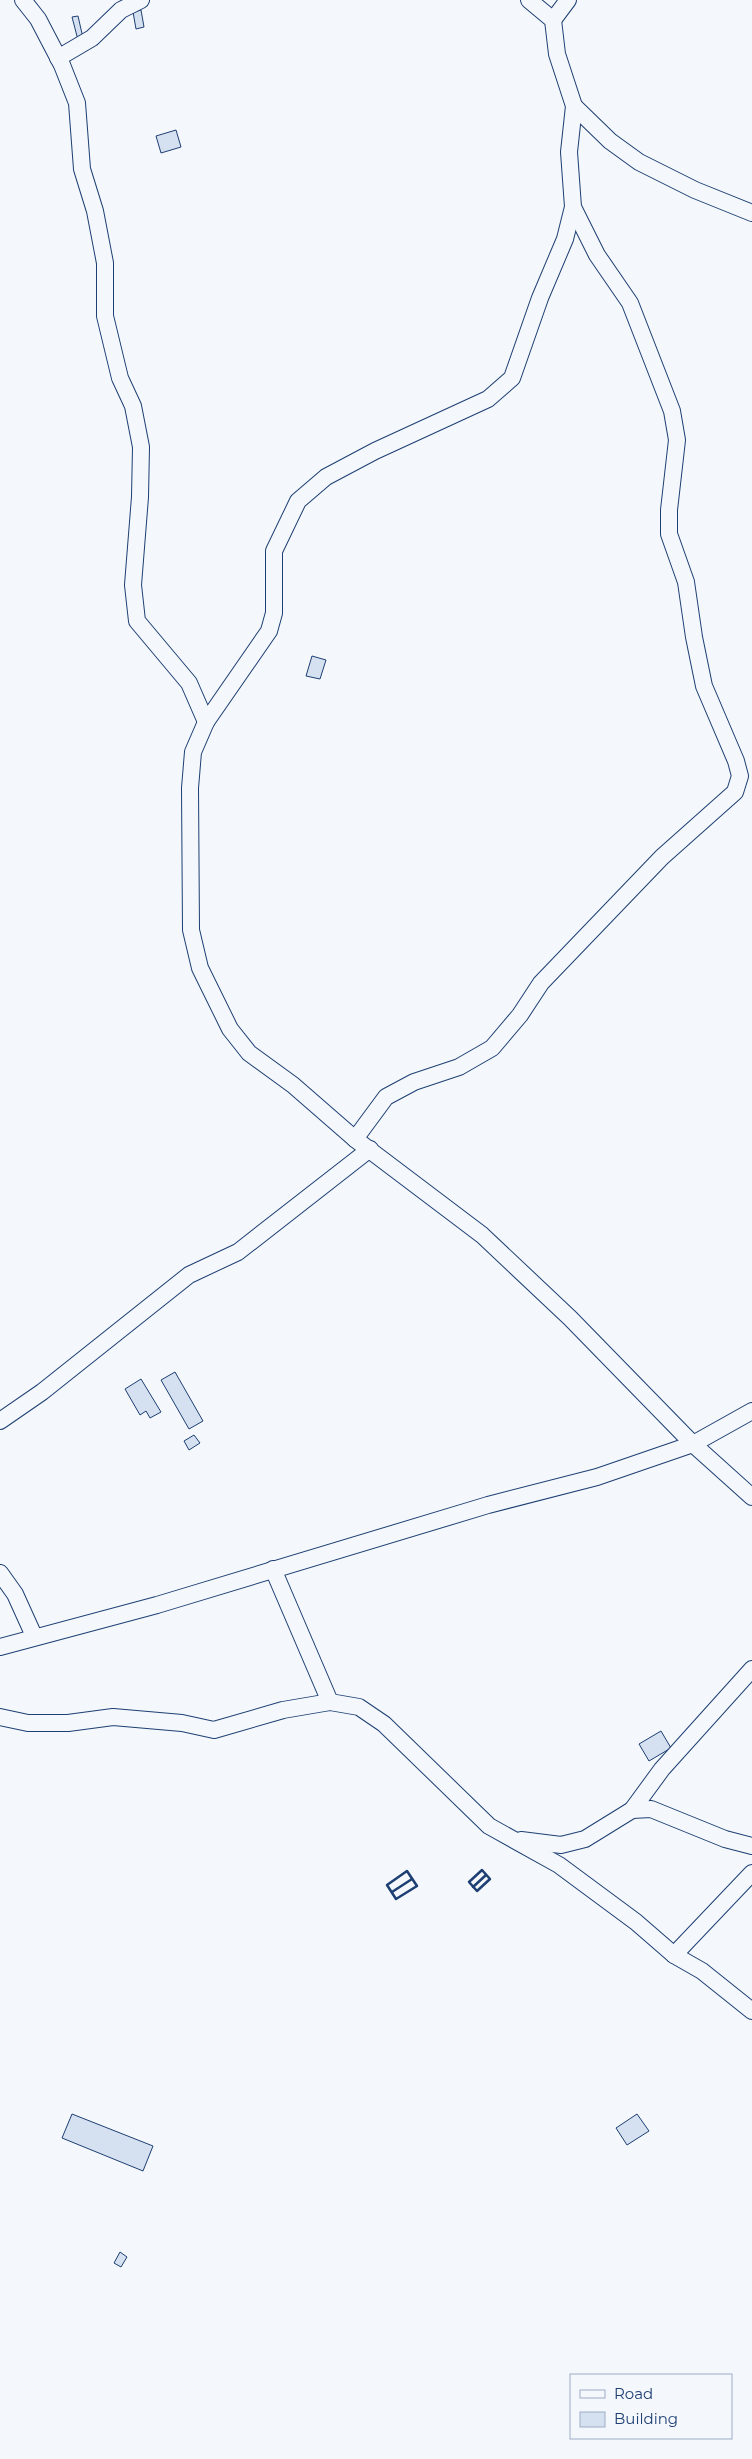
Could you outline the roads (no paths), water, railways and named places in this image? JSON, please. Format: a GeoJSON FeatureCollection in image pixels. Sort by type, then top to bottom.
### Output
{"type":"FeatureCollection","features":[{"type":"Feature","properties":{"kind":"street"},"geometry":{"type":"LineString","coordinates":[[23,0],[38,19],[58,58],[77,103],[82,169],[96,211],[105,263],[105,316],[120,378],[133,406],[141,447],[140,498],[133,585],[137,621],[189,683],[206,722]]}},
{"type":"Feature","properties":{"kind":"street"},"geometry":{"type":"LineString","coordinates":[[58,58],[92,38],[121,10],[141,0]]}},
{"type":"Feature","properties":{"kind":"street"},"geometry":{"type":"LineString","coordinates":[[529,0],[553,20],[557,54],[574,106],[569,152],[573,207],[565,239],[540,298],[512,378],[488,399],[375,451],[326,477],[298,501],[274,551],[274,613],[270,631],[206,722],[193,752],[190,788],[191,930],[200,968],[230,1029],[249,1053],[293,1085],[355,1139],[482,1235],[570,1318],[693,1444],[752,1497]]}},
{"type":"Feature","properties":{"kind":"street"},"geometry":{"type":"LineString","coordinates":[[553,20],[568,0]]}},
{"type":"Feature","properties":{"kind":"street"},"geometry":{"type":"LineString","coordinates":[[574,106],[610,141],[639,162],[695,190],[752,213]]}},
{"type":"Feature","properties":{"kind":"street"},"geometry":{"type":"LineString","coordinates":[[355,1139],[386,1097],[414,1082],[459,1067],[492,1048],[520,1015],[541,983],[662,857],[735,792],[740,776],[736,761],[704,686],[686,582],[669,534],[669,510],[677,440],[672,411],[630,303],[596,255],[573,207]]}},
{"type":"Feature","properties":{"kind":"street"},"geometry":{"type":"LineString","coordinates":[[0,1421],[42,1392],[189,1275],[238,1252],[370,1149]]}},
{"type":"Feature","properties":{"kind":"street"},"geometry":{"type":"LineString","coordinates":[[0,1647],[34,1636],[156,1605],[488,1505],[597,1477],[693,1444],[752,1411]]}},
{"type":"Feature","properties":{"kind":"street"},"geometry":{"type":"LineString","coordinates":[[273,1569],[330,1702]]}},
{"type":"Feature","properties":{"kind":"street"},"geometry":{"type":"LineString","coordinates":[[0,1573],[15,1594],[34,1636]]}},
{"type":"Feature","properties":{"kind":"street"},"geometry":{"type":"LineString","coordinates":[[513,1840],[561,1845],[585,1839],[632,1810],[662,1769],[752,1669]]}},
{"type":"Feature","properties":{"kind":"street"},"geometry":{"type":"LineString","coordinates":[[0,1717],[28,1723],[68,1723],[113,1717],[182,1724],[214,1730],[234,1726],[283,1710],[330,1702],[359,1707],[384,1724],[489,1826],[559,1865],[636,1922],[674,1955],[702,1971],[752,2011]]}},
{"type":"Feature","properties":{"kind":"street"},"geometry":{"type":"LineString","coordinates":[[632,1810],[651,1809],[725,1839],[752,1846]]}},
{"type":"Feature","properties":{"kind":"street"},"geometry":{"type":"LineString","coordinates":[[674,1955],[752,1873]]}}]}
